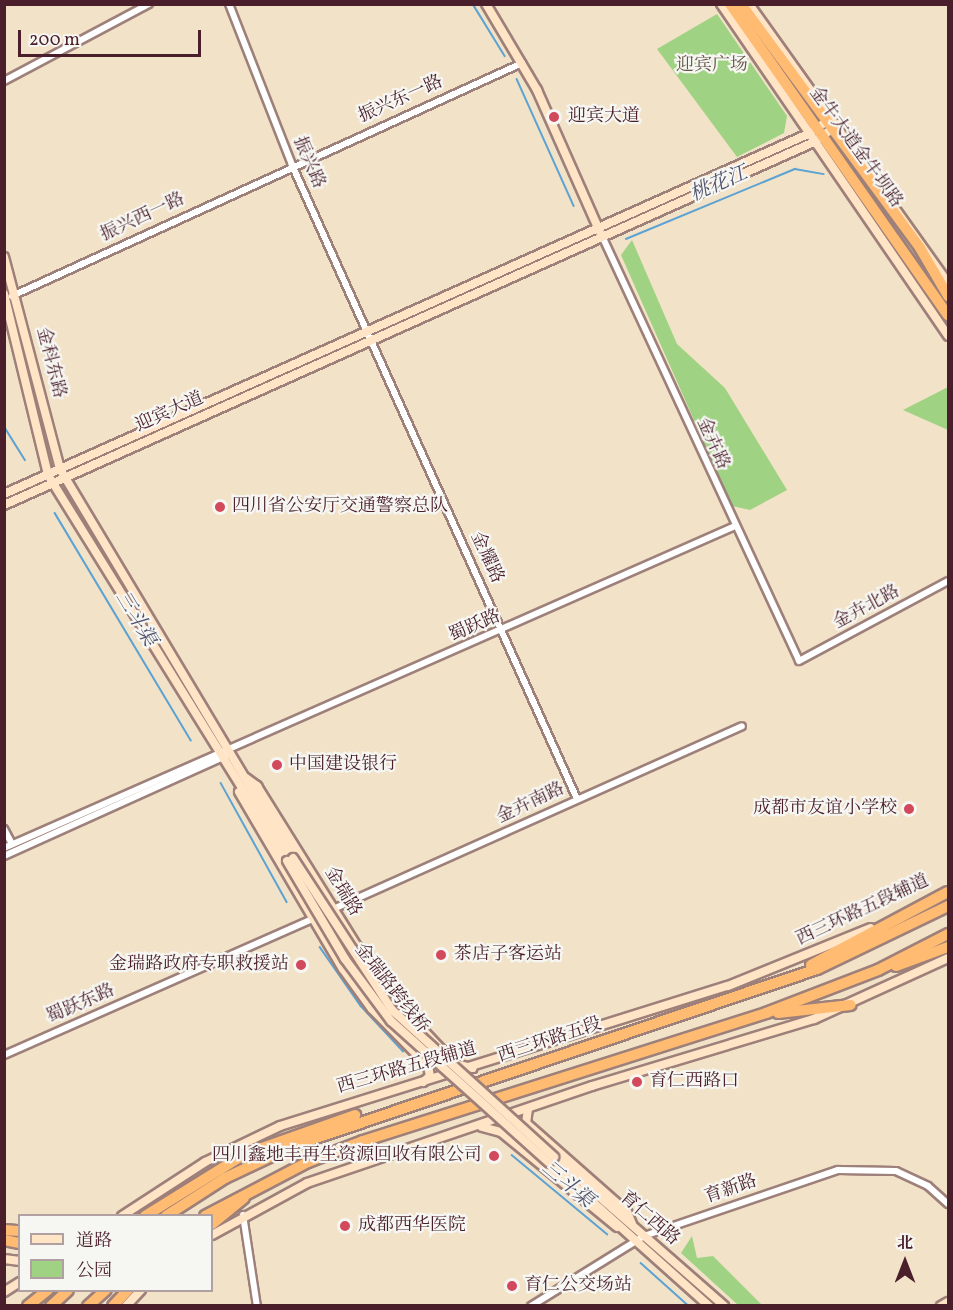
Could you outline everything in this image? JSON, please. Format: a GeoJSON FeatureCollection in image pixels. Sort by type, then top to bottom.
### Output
{"type":"FeatureCollection","features":[{"type":"Feature","properties":{"kind":"highway","name":"金牛大道金牛坝路"},"geometry":{"type":"LineString","coordinates":[[730,4],[830,125],[948,315]]}},
{"type":"Feature","properties":{"kind":"highway","name":"金牛大道金牛坝路"},"geometry":{"type":"LineString","coordinates":[[741,4],[947,286]]}},
{"type":"Feature","properties":{"kind":"highway"},"geometry":{"type":"LineString","coordinates":[[763,989],[863,940],[948,890]]}},
{"type":"Feature","properties":{"kind":"highway","name":"西三环路五段"},"geometry":{"type":"LineString","coordinates":[[168,1214],[285,1149],[382,1113],[763,989],[934,915],[948,906]]}},
{"type":"Feature","properties":{"kind":"highway"},"geometry":{"type":"LineString","coordinates":[[207,1214],[265,1182],[363,1141],[766,1014],[878,970],[947,939]]}},
{"type":"Feature","properties":{"kind":"highway"},"geometry":{"type":"LineString","coordinates":[[766,1014],[851,1005]]}},
{"type":"Feature","properties":{"kind":"highway"},"geometry":{"type":"LineString","coordinates":[[148,1214],[212,1171],[299,1131],[382,1113]]}},
{"type":"Feature","properties":{"kind":"highway"},"geometry":{"type":"LineString","coordinates":[[213,1223],[265,1182]]}},
{"type":"Feature","properties":{"kind":"highway"},"geometry":{"type":"LineString","coordinates":[[27,1305],[45,1292]]}},
{"type":"Feature","properties":{"kind":"highway"},"geometry":{"type":"LineString","coordinates":[[51,1305],[66,1292]]}},
{"type":"Feature","properties":{"kind":"highway"},"geometry":{"type":"LineString","coordinates":[[88,1305],[104,1292]]}},
{"type":"Feature","properties":{"kind":"highway"},"geometry":{"type":"LineString","coordinates":[[113,1305],[126,1292]]}},
{"type":"Feature","properties":{"kind":"street"},"geometry":{"type":"LineString","coordinates":[[4,81],[149,4]]}},
{"type":"Feature","properties":{"kind":"street","name":"振兴路"},"geometry":{"type":"LineString","coordinates":[[229,4],[292,165],[365,331]]}},
{"type":"Feature","properties":{"kind":"street"},"geometry":{"type":"LineString","coordinates":[[486,4],[522,63],[602,236]]}},
{"type":"Feature","properties":{"kind":"street"},"geometry":{"type":"LineString","coordinates":[[721,4],[811,138],[885,237],[948,336]]}},
{"type":"Feature","properties":{"kind":"street"},"geometry":{"type":"LineString","coordinates":[[749,4],[830,125],[947,286]]}},
{"type":"Feature","properties":{"kind":"street","name":"振兴东一路"},"geometry":{"type":"LineString","coordinates":[[292,165],[522,63]]}},
{"type":"Feature","properties":{"kind":"street","name":"迎宾大道"},"geometry":{"type":"LineString","coordinates":[[4,494],[48,475],[62,473],[370,343],[811,138],[830,125]]}},
{"type":"Feature","properties":{"kind":"street","name":"迎宾大道"},"geometry":{"type":"LineString","coordinates":[[4,505],[53,484],[62,473],[365,331],[598,227],[811,138]]}},
{"type":"Feature","properties":{"kind":"street","name":"振兴西一路"},"geometry":{"type":"LineString","coordinates":[[5,297],[15,295],[292,165]]}},
{"type":"Feature","properties":{"kind":"street","name":"金卉路"},"geometry":{"type":"LineString","coordinates":[[602,236],[733,527],[799,661]]}},
{"type":"Feature","properties":{"kind":"street","name":"金科东路"},"geometry":{"type":"LineString","coordinates":[[4,257],[62,473]]}},
{"type":"Feature","properties":{"kind":"street","name":"金科东路"},"geometry":{"type":"LineString","coordinates":[[5,297],[48,475],[53,484]]}},
{"type":"Feature","properties":{"kind":"street","name":"金耀路"},"geometry":{"type":"LineString","coordinates":[[365,331],[503,631],[577,799]]}},
{"type":"Feature","properties":{"kind":"street","name":"金瑞路"},"geometry":{"type":"LineString","coordinates":[[62,473],[242,774],[290,859]]}},
{"type":"Feature","properties":{"kind":"street","name":"金瑞路"},"geometry":{"type":"LineString","coordinates":[[53,484],[219,757],[290,859]]}},
{"type":"Feature","properties":{"kind":"street","name":"蜀跃路"},"geometry":{"type":"LineString","coordinates":[[4,856],[229,752],[733,527]]}},
{"type":"Feature","properties":{"kind":"street","name":"金卉北路"},"geometry":{"type":"LineString","coordinates":[[799,661],[948,581]]}},
{"type":"Feature","properties":{"kind":"street","name":"金卉南路"},"geometry":{"type":"LineString","coordinates":[[333,909],[742,726]]}},
{"type":"Feature","properties":{"kind":"street","name":"蜀跃路"},"geometry":{"type":"LineString","coordinates":[[4,848],[219,757]]}},
{"type":"Feature","properties":{"kind":"street","name":"金瑞路"},"geometry":{"type":"LineString","coordinates":[[242,774],[257,786],[333,909],[403,1009],[455,1064],[473,1069]]}},
{"type":"Feature","properties":{"kind":"street","name":"金瑞路"},"geometry":{"type":"LineString","coordinates":[[234,780],[313,919],[372,1009],[428,1066],[430,1076],[418,1086]]}},
{"type":"Feature","properties":{"kind":"street"},"geometry":{"type":"LineString","coordinates":[[4,829],[12,844]]}},
{"type":"Feature","properties":{"kind":"street","name":"金瑞路跨线桥"},"geometry":{"type":"LineString","coordinates":[[290,859],[392,1010],[551,1160]]}},
{"type":"Feature","properties":{"kind":"street","name":"西三环路五段辅道"},"geometry":{"type":"LineString","coordinates":[[124,1214],[256,1136],[345,1102],[418,1086],[771,971],[948,890]]}},
{"type":"Feature","properties":{"kind":"street","name":"蜀跃东路"},"geometry":{"type":"LineString","coordinates":[[4,1055],[333,909]]}},
{"type":"Feature","properties":{"kind":"street"},"geometry":{"type":"LineString","coordinates":[[213,1234],[243,1215],[307,1183],[851,1005],[948,958]]}},
{"type":"Feature","properties":{"kind":"street"},"geometry":{"type":"LineString","coordinates":[[528,1109],[526,1123],[627,1212],[631,1230]]}},
{"type":"Feature","properties":{"kind":"street"},"geometry":{"type":"LineString","coordinates":[[478,1127],[501,1132],[600,1217],[631,1230]]}},
{"type":"Feature","properties":{"kind":"street","name":"育仁西路"},"geometry":{"type":"LineString","coordinates":[[551,1160],[641,1239],[709,1305]]}},
{"type":"Feature","properties":{"kind":"street","name":"育新路"},"geometry":{"type":"LineString","coordinates":[[531,1305],[641,1239],[856,1167],[911,1177],[948,1204]]}},
{"type":"Feature","properties":{"kind":"street"},"geometry":{"type":"LineString","coordinates":[[243,1215],[257,1305]]}},
{"type":"Feature","properties":{"kind":"street","name":"育仁西路"},"geometry":{"type":"LineString","coordinates":[[641,1239],[724,1305]]}},
{"type":"Feature","properties":{"kind":"street"},"geometry":{"type":"LineString","coordinates":[[4,1292],[18,1283]]}},
{"type":"Feature","properties":{"kind":"street"},"geometry":{"type":"LineString","coordinates":[[126,1305],[139,1292]]}},
{"type":"Feature","properties":{"kind":"street"},"geometry":{"type":"LineString","coordinates":[[941,1305],[948,1302]]}},
{"type":"Feature","properties":{"kind":"green space","name":"迎宾广场"},"geometry":{"type":"Polygon","coordinates":[[[717,14],[787,116],[784,133],[737,157],[657,49],[717,14]]]}},
{"type":"Feature","properties":{"kind":"green space"},"geometry":{"type":"Polygon","coordinates":[[[632,240],[677,344],[725,388],[787,490],[750,510],[732,506],[621,255],[632,240]]]}},
{"type":"Feature","properties":{"kind":"green space"},"geometry":{"type":"Polygon","coordinates":[[[948,387],[948,430],[903,410],[948,387]]]}},
{"type":"Feature","properties":{"kind":"green space"},"geometry":{"type":"Polygon","coordinates":[[[692,1236],[697,1258],[713,1256],[762,1305],[738,1305],[681,1253],[692,1236]]]}},
{"type":"Feature","properties":{"kind":"waterway","name":"桃花江"},"geometry":{"type":"LineString","coordinates":[[473,4],[505,56]]}},
{"type":"Feature","properties":{"kind":"waterway","name":"桃花江"},"geometry":{"type":"LineString","coordinates":[[517,79],[574,206]]}},
{"type":"Feature","properties":{"kind":"waterway","name":"桃花江"},"geometry":{"type":"LineString","coordinates":[[626,239],[795,169],[824,174]]}},
{"type":"Feature","properties":{"kind":"waterway","name":"三斗渠"},"geometry":{"type":"LineString","coordinates":[[4,426],[25,460]]}},
{"type":"Feature","properties":{"kind":"waterway","name":"三斗渠"},"geometry":{"type":"LineString","coordinates":[[55,513],[191,740]]}},
{"type":"Feature","properties":{"kind":"waterway","name":"三斗渠"},"geometry":{"type":"LineString","coordinates":[[221,783],[287,902]]}},
{"type":"Feature","properties":{"kind":"waterway","name":"三斗渠"},"geometry":{"type":"LineString","coordinates":[[320,947],[361,1006],[403,1051]]}},
{"type":"Feature","properties":{"kind":"waterway","name":"三斗渠"},"geometry":{"type":"LineString","coordinates":[[512,1155],[607,1234]]}},
{"type":"Feature","properties":{"kind":"waterway","name":"三斗渠"},"geometry":{"type":"LineString","coordinates":[[641,1263],[689,1306]]}},
{"type":"Feature","properties":{"kind":"place","name":"迎宾大道"},"geometry":{"type":"Point","coordinates":[554,117]}},
{"type":"Feature","properties":{"kind":"place","name":"四川省公安厅交通警察总队"},"geometry":{"type":"Point","coordinates":[220,507]}},
{"type":"Feature","properties":{"kind":"place","name":"中国建设银行"},"geometry":{"type":"Point","coordinates":[277,765]}},
{"type":"Feature","properties":{"kind":"place","name":"成都市友谊小学校"},"geometry":{"type":"Point","coordinates":[909,809]}},
{"type":"Feature","properties":{"kind":"place","name":"茶店子客运站"},"geometry":{"type":"Point","coordinates":[441,955]}},
{"type":"Feature","properties":{"kind":"place","name":"金瑞路政府专职救援站"},"geometry":{"type":"Point","coordinates":[301,965]}},
{"type":"Feature","properties":{"kind":"place","name":"育仁西路口"},"geometry":{"type":"Point","coordinates":[637,1082]}},
{"type":"Feature","properties":{"kind":"place","name":"四川鑫地丰再生资源回收有限公司"},"geometry":{"type":"Point","coordinates":[494,1156]}},
{"type":"Feature","properties":{"kind":"place","name":"成都西华医院"},"geometry":{"type":"Point","coordinates":[345,1226]}},
{"type":"Feature","properties":{"kind":"place","name":"育仁公交场站"},"geometry":{"type":"Point","coordinates":[512,1286]}}]}
